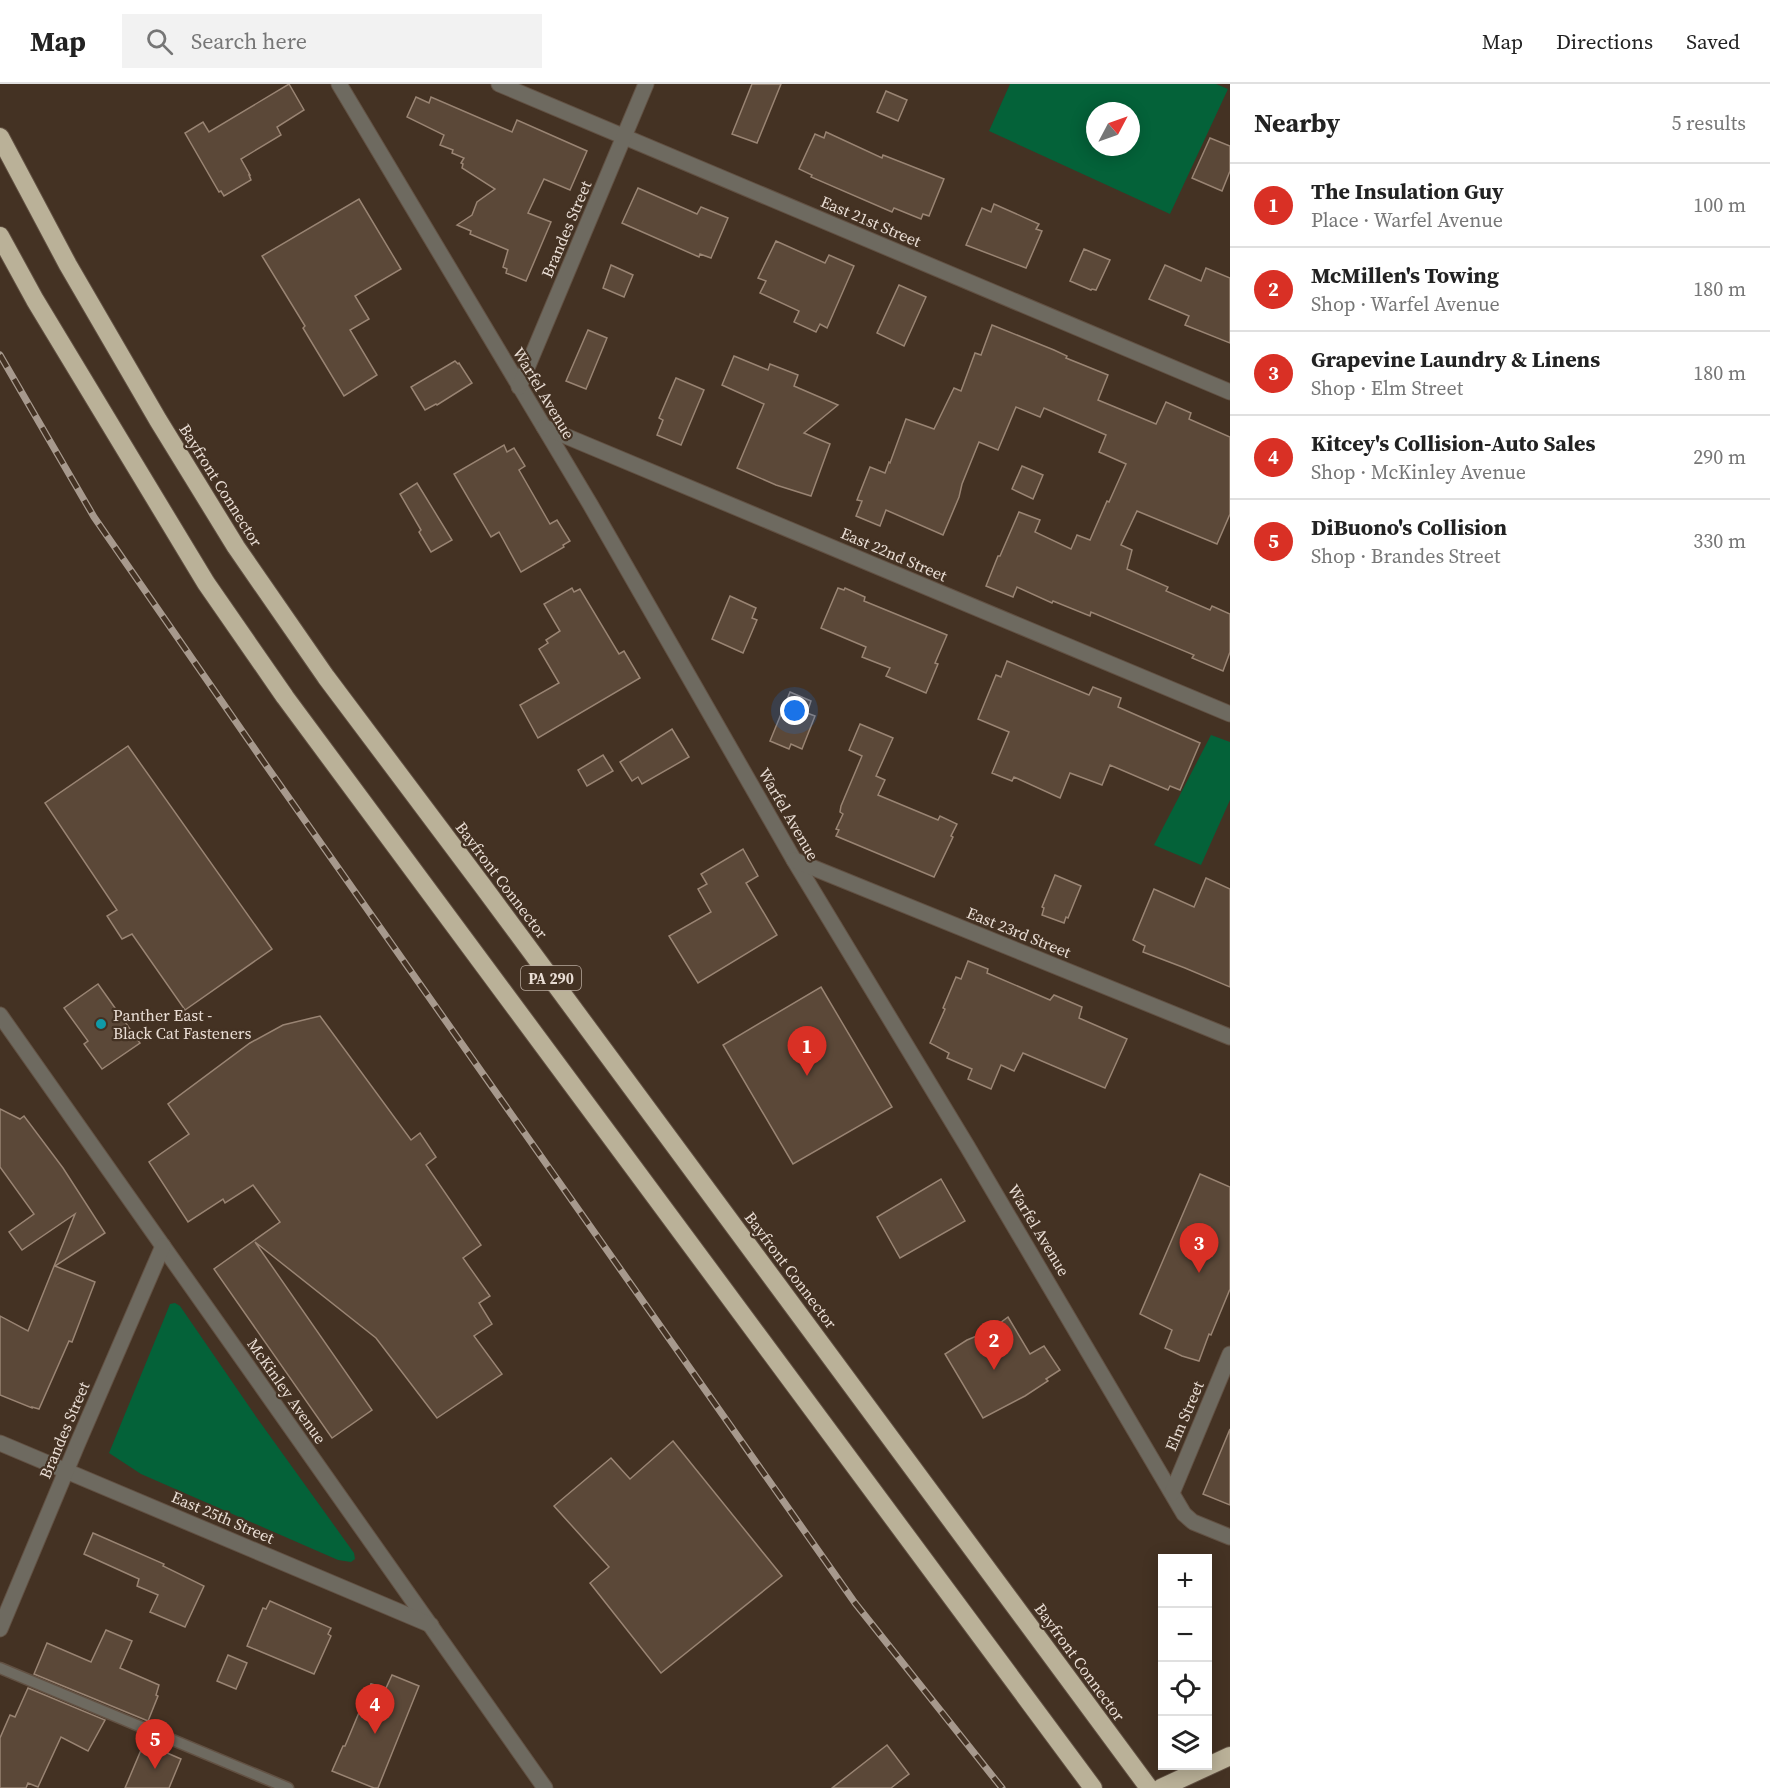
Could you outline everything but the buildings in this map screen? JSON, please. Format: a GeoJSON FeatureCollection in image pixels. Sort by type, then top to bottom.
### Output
{"type":"FeatureCollection","features":[{"type":"Feature","properties":{"kind":"highway","name":"Bayfront Connector"},"geometry":{"type":"LineString","coordinates":[[0,137],[68,265],[158,420],[236,547],[326,677],[1149,1788]]}},
{"type":"Feature","properties":{"kind":"highway","name":"PA 290"},"geometry":{"type":"LineString","coordinates":[[0,236],[41,310],[206,583],[285,697],[1093,1788]]}},
{"type":"Feature","properties":{"kind":"highway"},"geometry":{"type":"LineString","coordinates":[[1161,1788],[1230,1756]]}},
{"type":"Feature","properties":{"kind":"street","name":"Warfel Avenue"},"geometry":{"type":"LineString","coordinates":[[339,84],[590,504],[794,860],[992,1187],[1184,1514],[1193,1522],[1230,1537]]}},
{"type":"Feature","properties":{"kind":"street","name":"East 21st Street"},"geometry":{"type":"LineString","coordinates":[[499,84],[1230,392]]}},
{"type":"Feature","properties":{"kind":"street","name":"Brandes Street"},"geometry":{"type":"LineString","coordinates":[[519,387],[646,84]]}},
{"type":"Feature","properties":{"kind":"street","name":"East 22nd Street"},"geometry":{"type":"LineString","coordinates":[[544,427],[1230,714]]}},
{"type":"Feature","properties":{"kind":"street","name":"East 23rd Street"},"geometry":{"type":"LineString","coordinates":[[794,860],[1230,1037]]}},
{"type":"Feature","properties":{"kind":"street","name":"McKinley Avenue"},"geometry":{"type":"LineString","coordinates":[[0,1016],[545,1788]]}},
{"type":"Feature","properties":{"kind":"street"},"geometry":{"type":"LineString","coordinates":[[0,1038],[23,1048]]}},
{"type":"Feature","properties":{"kind":"street","name":"Brandes Street"},"geometry":{"type":"LineString","coordinates":[[0,1629],[163,1246]]}},
{"type":"Feature","properties":{"kind":"street","name":"Elm Street"},"geometry":{"type":"LineString","coordinates":[[1172,1493],[1230,1354]]}},
{"type":"Feature","properties":{"kind":"street","name":"East 25th Street"},"geometry":{"type":"LineString","coordinates":[[0,1443],[431,1625]]}},
{"type":"Feature","properties":{"kind":"lane"},"geometry":{"type":"LineString","coordinates":[[0,1668],[288,1788]]}},
{"type":"Feature","properties":{"kind":"green space"},"geometry":{"type":"Polygon","coordinates":[[[1010,84],[1216,84],[1228,89],[1170,214],[989,131],[1010,84]]]}},
{"type":"Feature","properties":{"kind":"green space"},"geometry":{"type":"Polygon","coordinates":[[[1211,735],[1230,742],[1230,800],[1201,865],[1154,845],[1211,735]]]}},
{"type":"Feature","properties":{"kind":"green space"},"geometry":{"type":"Polygon","coordinates":[[[175,1303],[180,1306],[354,1553],[355,1559],[351,1562],[338,1560],[141,1474],[109,1453],[170,1304],[175,1303]]]}},
{"type":"Feature","properties":{"kind":"railway"},"geometry":{"type":"LineString","coordinates":[[0,355],[94,517],[263,761],[855,1603],[1002,1788]]}},
{"type":"Feature","properties":{"kind":"place","name":"Panther East - Black Cat Fasteners"},"geometry":{"type":"Point","coordinates":[101,1024]}},
{"type":"Feature","properties":{"kind":"place","name":"The Insulation Guy"},"geometry":{"type":"Point","coordinates":[807,1076]}},
{"type":"Feature","properties":{"kind":"place","name":"Grapevine Laundry & Linens"},"geometry":{"type":"Point","coordinates":[1199,1273]}},
{"type":"Feature","properties":{"kind":"place","name":"McMillen's Towing"},"geometry":{"type":"Point","coordinates":[994,1370]}},
{"type":"Feature","properties":{"kind":"place","name":"Kitcey's Collision-Auto Sales"},"geometry":{"type":"Point","coordinates":[375,1734]}},
{"type":"Feature","properties":{"kind":"place","name":"DiBuono's Collision"},"geometry":{"type":"Point","coordinates":[155,1769]}}]}
